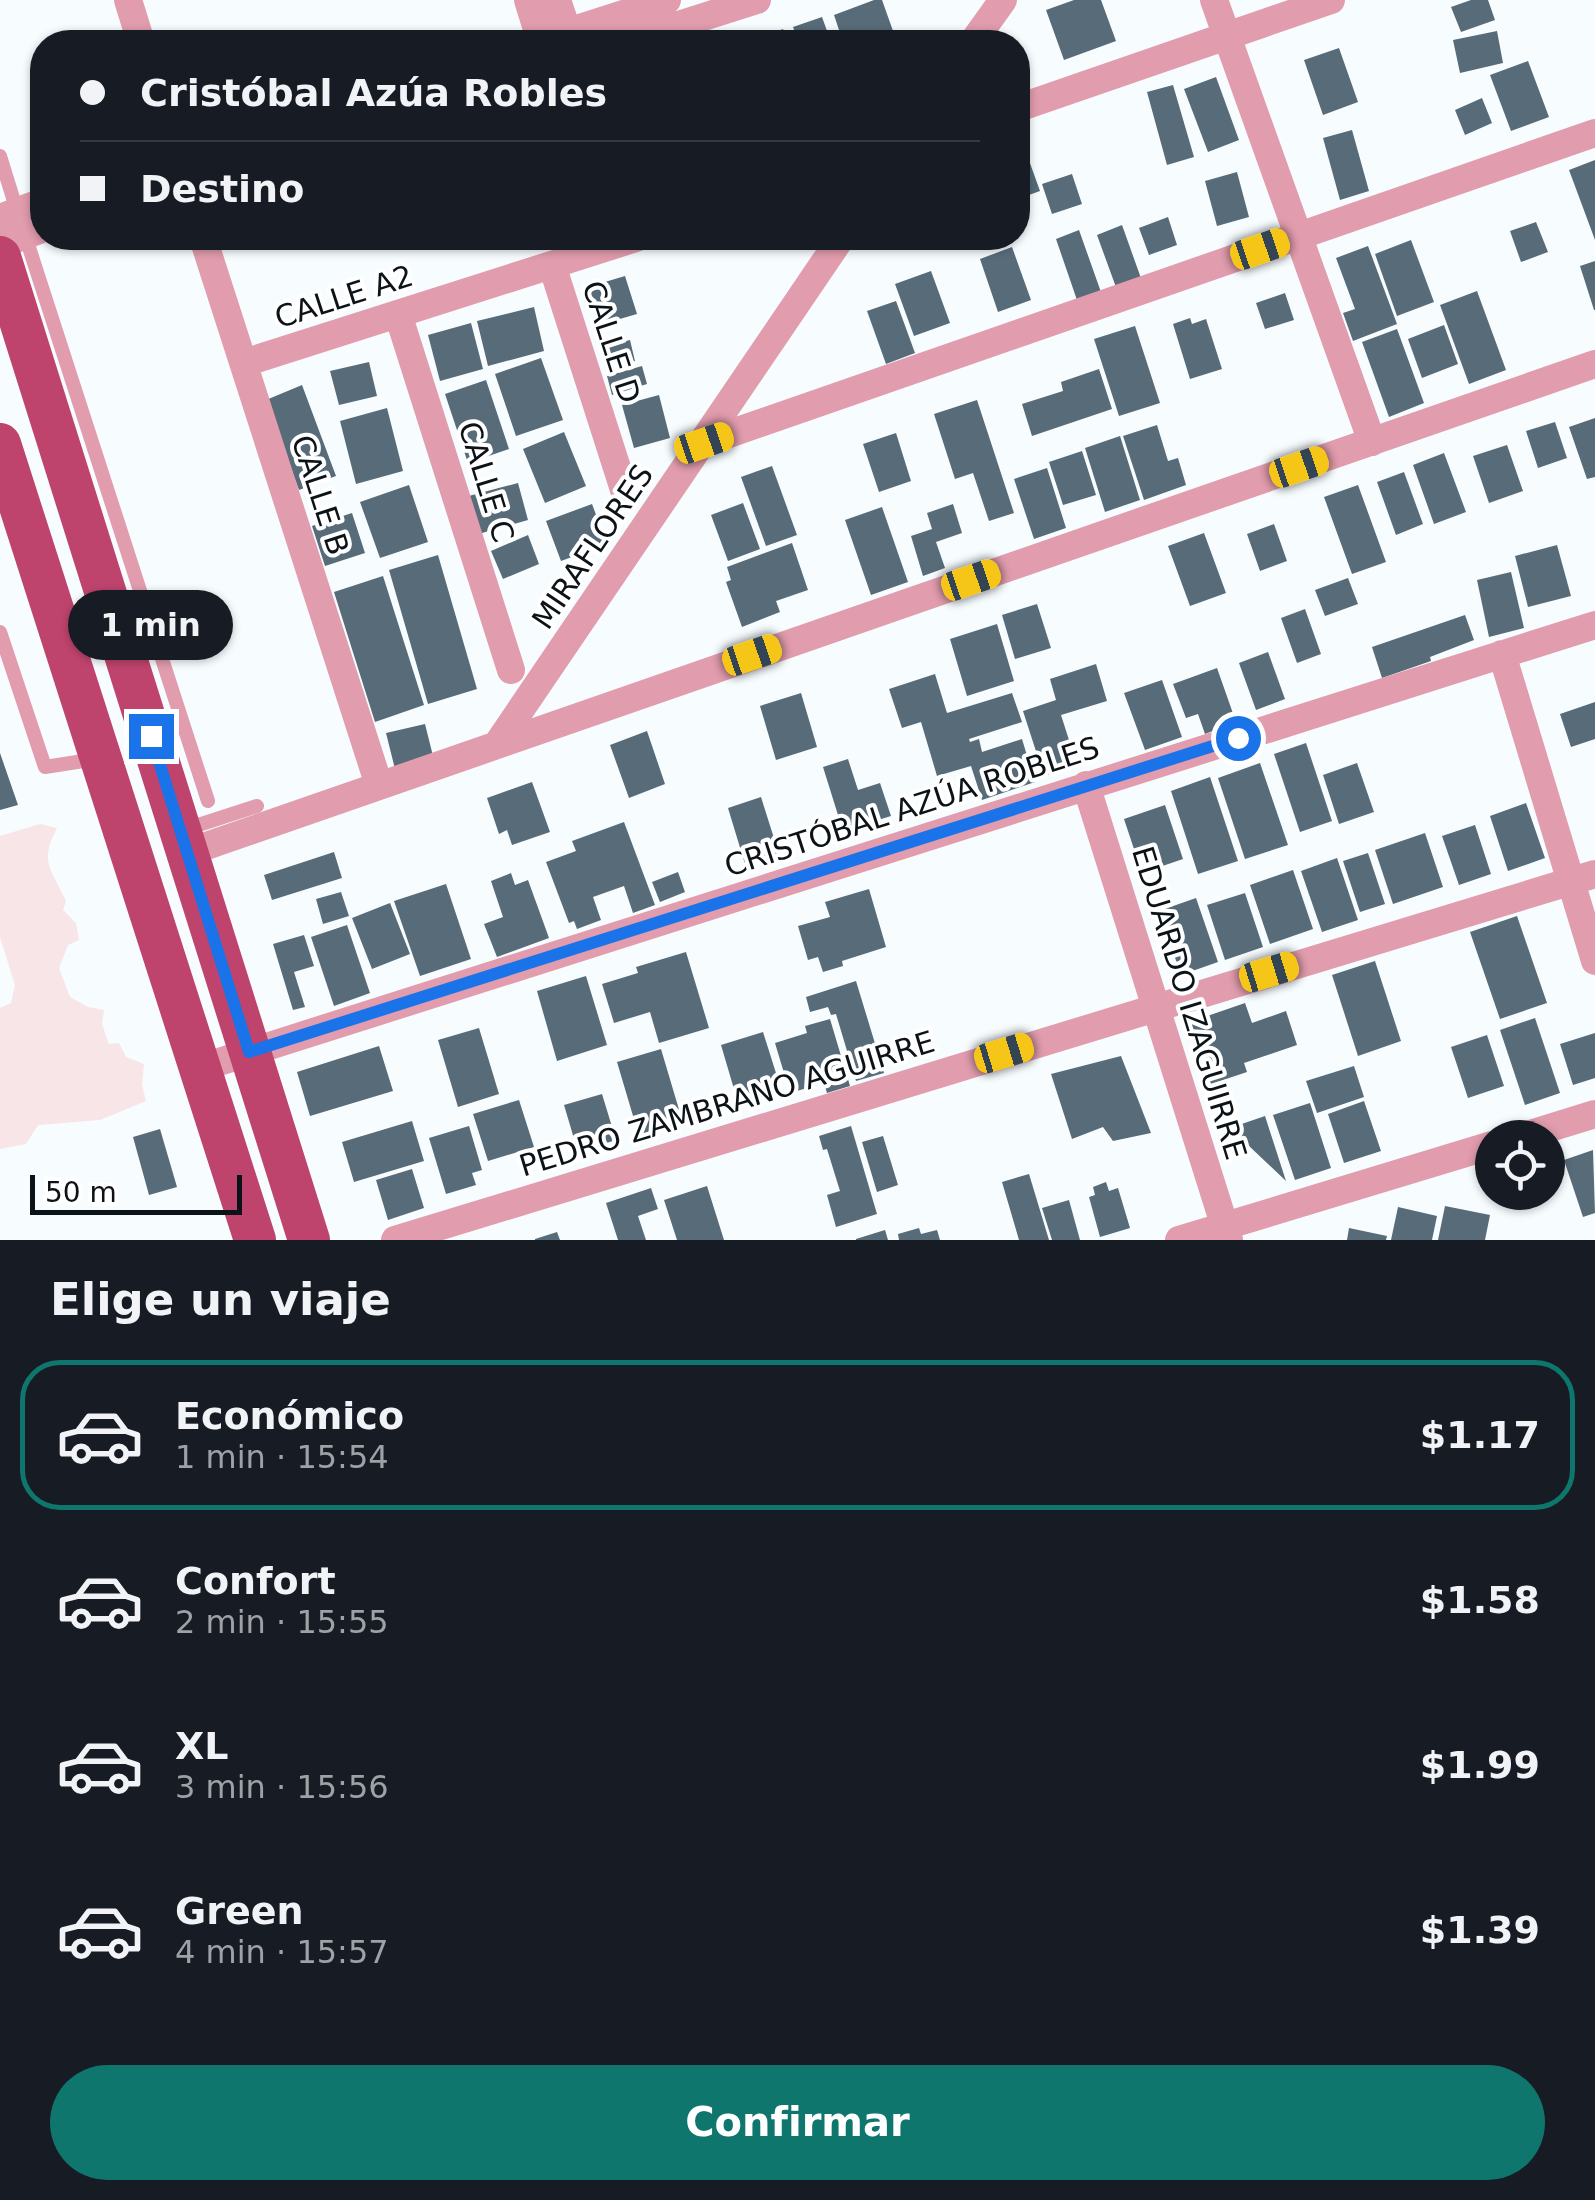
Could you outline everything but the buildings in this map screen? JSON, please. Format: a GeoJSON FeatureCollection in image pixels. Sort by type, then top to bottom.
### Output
{"type":"FeatureCollection","features":[{"type":"Feature","properties":{"kind":"main road"},"geometry":{"type":"LineString","coordinates":[[18,228],[30,296],[181,771],[191,829],[249,1052],[310,1240]]}},
{"type":"Feature","properties":{"kind":"main road"},"geometry":{"type":"LineString","coordinates":[[0,444],[15,509],[102,758],[254,1240]]}},
{"type":"Feature","properties":{"kind":"street"},"geometry":{"type":"LineString","coordinates":[[128,0],[137,30]]}},
{"type":"Feature","properties":{"kind":"street"},"geometry":{"type":"LineString","coordinates":[[528,0],[545,30]]}},
{"type":"Feature","properties":{"kind":"street"},"geometry":{"type":"LineString","coordinates":[[553,30],[558,0]]}},
{"type":"Feature","properties":{"kind":"street"},"geometry":{"type":"LineString","coordinates":[[580,30],[667,0]]}},
{"type":"Feature","properties":{"kind":"street"},"geometry":{"type":"LineString","coordinates":[[663,30],[758,0]]}},
{"type":"Feature","properties":{"kind":"street"},"geometry":{"type":"LineString","coordinates":[[982,30],[1003,0]]}},
{"type":"Feature","properties":{"kind":"street"},"geometry":{"type":"LineString","coordinates":[[1214,0],[1372,442]]}},
{"type":"Feature","properties":{"kind":"street"},"geometry":{"type":"LineString","coordinates":[[1030,104],[1331,0]]}},
{"type":"Feature","properties":{"kind":"street"},"geometry":{"type":"LineString","coordinates":[[704,443],[1595,133]]}},
{"type":"Feature","properties":{"kind":"street","name":"CALLE B"},"geometry":{"type":"LineString","coordinates":[[207,250],[375,774]]}},
{"type":"Feature","properties":{"kind":"street","name":"CALLE A2"},"geometry":{"type":"LineString","coordinates":[[244,363],[593,250]]}},
{"type":"Feature","properties":{"kind":"street","name":"MIRAFLORES"},"geometry":{"type":"LineString","coordinates":[[498,743],[833,250]]}},
{"type":"Feature","properties":{"kind":"street","name":"CALLE D"},"geometry":{"type":"LineString","coordinates":[[552,265],[626,496]]}},
{"type":"Feature","properties":{"kind":"street","name":"CALLE C"},"geometry":{"type":"LineString","coordinates":[[398,314],[511,670]]}},
{"type":"Feature","properties":{"kind":"street"},"geometry":{"type":"LineString","coordinates":[[191,829],[498,743],[1595,364]]}},
{"type":"Feature","properties":{"kind":"street","name":"CRISTÓBAL AZÚA ROBLES"},"geometry":{"type":"LineString","coordinates":[[200,1068],[1595,625]]}},
{"type":"Feature","properties":{"kind":"street"},"geometry":{"type":"LineString","coordinates":[[1502,654],[1583,877],[1595,961]]}},
{"type":"Feature","properties":{"kind":"street","name":"EDUARDO IZAGUIRRE"},"geometry":{"type":"LineString","coordinates":[[1086,785],[1227,1233]]}},
{"type":"Feature","properties":{"kind":"street","name":"PEDRO ZAMBRANO AGUIRRE"},"geometry":{"type":"LineString","coordinates":[[395,1240],[1583,877]]}},
{"type":"Feature","properties":{"kind":"street"},"geometry":{"type":"LineString","coordinates":[[1565,1123],[1595,1114]]}},
{"type":"Feature","properties":{"kind":"street"},"geometry":{"type":"LineString","coordinates":[[1179,1240],[1227,1233],[1475,1151]]}},
{"type":"Feature","properties":{"kind":"lane"},"geometry":{"type":"LineString","coordinates":[[1,160],[18,228]]}},
{"type":"Feature","properties":{"kind":"lane"},"geometry":{"type":"LineString","coordinates":[[0,632],[44,767],[102,758]]}},
{"type":"Feature","properties":{"kind":"lane"},"geometry":{"type":"LineString","coordinates":[[191,829],[257,806]]}},
{"type":"Feature","properties":{"kind":"shaded area"},"geometry":{"type":"Polygon","coordinates":[[[40,824],[57,828],[49,850],[49,865],[66,901],[63,910],[76,923],[79,940],[68,945],[59,968],[70,997],[104,1010],[102,1024],[109,1044],[119,1043],[126,1057],[144,1064],[142,1085],[146,1101],[100,1120],[38,1125],[26,1144],[0,1149],[0,1008],[11,1003],[15,985],[0,937],[0,836],[40,824]]]}},
{"type":"Feature","properties":{"kind":"route"},"geometry":{"type":"LineString","coordinates":[[151,736],[249,1052],[1238,738]]}}]}
